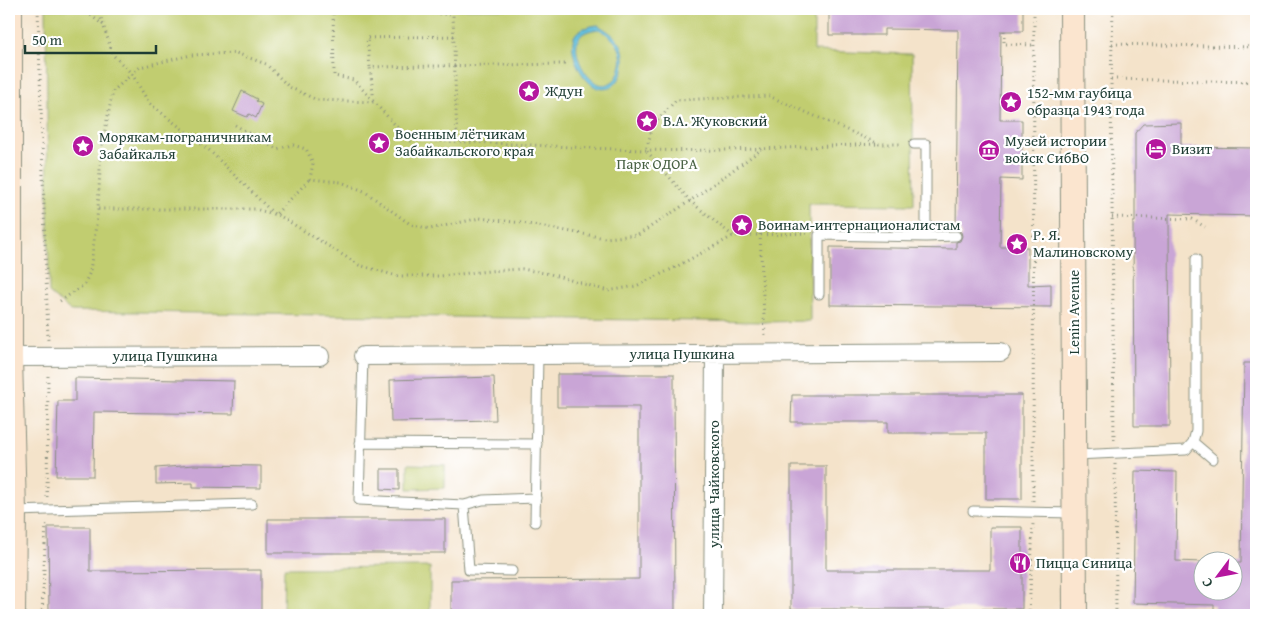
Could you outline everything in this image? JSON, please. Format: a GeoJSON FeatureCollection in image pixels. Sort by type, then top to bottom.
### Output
{"type":"FeatureCollection","features":[{"type":"Feature","properties":{"kind":"main road"},"geometry":{"type":"LineString","coordinates":[[10,9],[10,357],[14,512],[13,615]]}},
{"type":"Feature","properties":{"kind":"main road","name":"Lenin Avenue"},"geometry":{"type":"LineString","coordinates":[[1072,9],[1075,615]]}},
{"type":"Feature","properties":{"kind":"street","name":"улица Пушкина"},"geometry":{"type":"LineString","coordinates":[[363,356],[1002,352]]}},
{"type":"Feature","properties":{"kind":"street","name":"улица Чайковского"},"geometry":{"type":"LineString","coordinates":[[713,615],[715,353]]}},
{"type":"Feature","properties":{"kind":"street","name":"улица Пушкина"},"geometry":{"type":"LineString","coordinates":[[10,357],[320,356]]}},
{"type":"Feature","properties":{"kind":"lane"},"geometry":{"type":"LineString","coordinates":[[914,144],[926,144],[926,236]]}},
{"type":"Feature","properties":{"kind":"lane"},"geometry":{"type":"LineString","coordinates":[[819,294],[819,235],[956,236]]}},
{"type":"Feature","properties":{"kind":"lane"},"geometry":{"type":"LineString","coordinates":[[1074,455],[1186,450],[1193,442],[1196,431],[1196,259]]}},
{"type":"Feature","properties":{"kind":"lane"},"geometry":{"type":"LineString","coordinates":[[535,522],[538,355]]}},
{"type":"Feature","properties":{"kind":"lane"},"geometry":{"type":"LineString","coordinates":[[363,356],[359,500],[464,505],[483,500],[536,498]]}},
{"type":"Feature","properties":{"kind":"lane"},"geometry":{"type":"LineString","coordinates":[[1193,442],[1213,459]]}},
{"type":"Feature","properties":{"kind":"lane"},"geometry":{"type":"LineString","coordinates":[[360,443],[537,444]]}},
{"type":"Feature","properties":{"kind":"lane"},"geometry":{"type":"LineString","coordinates":[[14,512],[252,504]]}},
{"type":"Feature","properties":{"kind":"lane"},"geometry":{"type":"LineString","coordinates":[[464,505],[469,570],[512,571]]}},
{"type":"Feature","properties":{"kind":"lane"},"geometry":{"type":"LineString","coordinates":[[973,511],[1074,513]]}},
{"type":"Feature","properties":{"kind":"path"},"geometry":{"type":"LineString","coordinates":[[38,9],[48,356],[46,511],[42,615]]}},
{"type":"Feature","properties":{"kind":"path"},"geometry":{"type":"LineString","coordinates":[[83,9],[103,25]]}},
{"type":"Feature","properties":{"kind":"path"},"geometry":{"type":"LineString","coordinates":[[98,9],[113,56],[132,74],[149,103],[209,150],[275,215]]}},
{"type":"Feature","properties":{"kind":"path"},"geometry":{"type":"LineString","coordinates":[[333,9],[334,76],[354,80],[410,141],[457,141],[646,150],[914,144]]}},
{"type":"Feature","properties":{"kind":"path"},"geometry":{"type":"LineString","coordinates":[[384,9],[453,14],[457,141]]}},
{"type":"Feature","properties":{"kind":"path"},"geometry":{"type":"LineString","coordinates":[[1029,615],[1033,512],[1034,9]]}},
{"type":"Feature","properties":{"kind":"path"},"geometry":{"type":"LineString","coordinates":[[1113,9],[1111,79],[1116,615]]}},
{"type":"Feature","properties":{"kind":"path"},"geometry":{"type":"LineString","coordinates":[[1004,31],[1004,44],[1034,45]]}},
{"type":"Feature","properties":{"kind":"path"},"geometry":{"type":"LineString","coordinates":[[374,102],[367,38],[454,36]]}},
{"type":"Feature","properties":{"kind":"path"},"geometry":{"type":"LineString","coordinates":[[1112,44],[1256,48]]}},
{"type":"Feature","properties":{"kind":"path"},"geometry":{"type":"LineString","coordinates":[[60,301],[84,285],[90,272],[98,209],[101,150],[113,90],[140,66],[191,55],[236,53],[266,64],[289,87],[317,100],[374,102]]}},
{"type":"Feature","properties":{"kind":"path"},"geometry":{"type":"LineString","coordinates":[[370,67],[565,64]]}},
{"type":"Feature","properties":{"kind":"path"},"geometry":{"type":"LineString","coordinates":[[1111,79],[1256,82]]}},
{"type":"Feature","properties":{"kind":"path"},"geometry":{"type":"LineString","coordinates":[[646,150],[653,126],[676,100],[768,96],[879,144]]}},
{"type":"Feature","properties":{"kind":"path"},"geometry":{"type":"LineString","coordinates":[[235,125],[276,149],[293,145],[306,149],[313,163],[310,179],[275,215]]}},
{"type":"Feature","properties":{"kind":"path"},"geometry":{"type":"LineString","coordinates":[[310,179],[341,182],[364,191],[410,224],[430,229],[480,218],[522,223],[605,238],[638,236],[763,148]]}},
{"type":"Feature","properties":{"kind":"path"},"geometry":{"type":"LineString","coordinates":[[646,150],[690,201],[733,236]]}},
{"type":"Feature","properties":{"kind":"path"},"geometry":{"type":"LineString","coordinates":[[98,209],[254,209],[280,216],[359,265],[397,276],[440,276],[522,270],[550,274],[608,291],[636,286],[733,236],[809,233],[819,235]]}},
{"type":"Feature","properties":{"kind":"path"},"geometry":{"type":"LineString","coordinates":[[1112,217],[1192,219],[1206,227]]}},
{"type":"Feature","properties":{"kind":"path"},"geometry":{"type":"LineString","coordinates":[[760,234],[765,322]]}},
{"type":"Feature","properties":{"kind":"green space","name":"Парк ОДОРА"},"geometry":{"type":"Polygon","coordinates":[[[46,9],[814,9],[814,51],[912,54],[914,205],[809,204],[810,321],[765,322],[71,311],[49,293],[46,9]]]}},
{"type":"Feature","properties":{"kind":"green space"},"geometry":{"type":"Polygon","coordinates":[[[408,464],[445,465],[445,488],[408,489],[408,464]]]}},
{"type":"Feature","properties":{"kind":"green space"},"geometry":{"type":"Polygon","coordinates":[[[430,567],[430,615],[283,615],[284,568],[430,567]]]}},
{"type":"Feature","properties":{"kind":"water"},"geometry":{"type":"Polygon","coordinates":[[[598,25],[619,42],[624,53],[624,66],[616,84],[602,89],[594,86],[587,80],[576,62],[573,52],[575,35],[585,28],[598,25]],[[599,29],[585,32],[579,38],[577,53],[584,71],[597,83],[604,85],[612,82],[617,77],[621,65],[621,53],[613,39],[599,29]]]}},
{"type":"Feature","properties":{"kind":"building","name":"Музей истории войск СибВО"},"geometry":{"type":"Polygon","coordinates":[[[829,9],[1023,9],[1023,31],[1001,31],[1000,120],[1022,120],[1022,180],[1001,179],[1000,247],[1028,247],[1028,285],[1051,284],[1051,307],[830,305],[830,247],[956,249],[956,242],[960,241],[962,236],[961,232],[956,230],[958,30],[884,29],[884,35],[829,35],[829,9]]]}},
{"type":"Feature","properties":{"kind":"building"},"geometry":{"type":"Polygon","coordinates":[[[242,91],[262,104],[256,118],[249,114],[247,117],[233,111],[242,91]]]}},
{"type":"Feature","properties":{"kind":"building"},"geometry":{"type":"Polygon","coordinates":[[[1181,123],[1181,147],[1256,148],[1256,216],[1169,214],[1170,426],[1134,426],[1133,222],[1135,222],[1135,133],[1143,124],[1181,123]]]}},
{"type":"Feature","properties":{"kind":"building"},"geometry":{"type":"Polygon","coordinates":[[[1244,363],[1256,363],[1256,615],[1214,615],[1214,605],[1133,603],[1135,471],[1177,472],[1176,561],[1192,562],[1192,602],[1242,602],[1244,363]]]}},
{"type":"Feature","properties":{"kind":"building"},"geometry":{"type":"Polygon","coordinates":[[[557,374],[674,374],[675,614],[451,614],[451,580],[639,579],[639,407],[557,407],[557,374]]]}},
{"type":"Feature","properties":{"kind":"building"},"geometry":{"type":"Polygon","coordinates":[[[494,377],[496,420],[391,422],[390,380],[494,377]]]}},
{"type":"Feature","properties":{"kind":"building"},"geometry":{"type":"Polygon","coordinates":[[[75,378],[234,381],[233,414],[94,412],[93,476],[56,476],[58,401],[75,401],[75,378]]]}},
{"type":"Feature","properties":{"kind":"building"},"geometry":{"type":"Polygon","coordinates":[[[792,395],[1022,395],[1022,499],[986,499],[986,433],[888,433],[888,422],[791,422],[792,395]]]}},
{"type":"Feature","properties":{"kind":"building"},"geometry":{"type":"Polygon","coordinates":[[[194,465],[261,466],[261,488],[193,487],[193,483],[156,484],[156,468],[194,465]]]}},
{"type":"Feature","properties":{"kind":"building"},"geometry":{"type":"Polygon","coordinates":[[[791,466],[826,466],[826,570],[990,570],[990,527],[1022,527],[1022,609],[791,609],[791,466]]]}},
{"type":"Feature","properties":{"kind":"building"},"geometry":{"type":"Polygon","coordinates":[[[381,469],[399,469],[399,490],[381,489],[381,469]]]}},
{"type":"Feature","properties":{"kind":"building"},"geometry":{"type":"Polygon","coordinates":[[[268,519],[445,519],[445,553],[268,553],[268,519]]]}},
{"type":"Feature","properties":{"kind":"building"},"geometry":{"type":"Polygon","coordinates":[[[48,527],[90,527],[90,571],[261,570],[261,612],[49,613],[48,527]]]}},
{"type":"Feature","properties":{"kind":"place","name":"Ждун"},"geometry":{"type":"Point","coordinates":[529,91]}},
{"type":"Feature","properties":{"kind":"place","name":"152-мм гаубица образца 1943 года"},"geometry":{"type":"Point","coordinates":[1011,102]}},
{"type":"Feature","properties":{"kind":"place","name":"В.А. Жуковский"},"geometry":{"type":"Point","coordinates":[647,121]}},
{"type":"Feature","properties":{"kind":"place","name":"Военным лётчикам Забайкальского края"},"geometry":{"type":"Point","coordinates":[379,143]}},
{"type":"Feature","properties":{"kind":"place","name":"Морякам-пограничникам Забайкалья"},"geometry":{"type":"Point","coordinates":[83,146]}},
{"type":"Feature","properties":{"kind":"place","name":"Визит"},"geometry":{"type":"Point","coordinates":[1156,149]}},
{"type":"Feature","properties":{"kind":"place","name":"Музей истории войск СибВО"},"geometry":{"type":"Point","coordinates":[989,150]}},
{"type":"Feature","properties":{"kind":"place","name":"Воинам-интернационалистам"},"geometry":{"type":"Point","coordinates":[742,225]}},
{"type":"Feature","properties":{"kind":"place","name":"Р. Я. Малиновскому"},"geometry":{"type":"Point","coordinates":[1017,244]}},
{"type":"Feature","properties":{"kind":"place","name":"Пицца Синица"},"geometry":{"type":"Point","coordinates":[1020,563]}}]}
